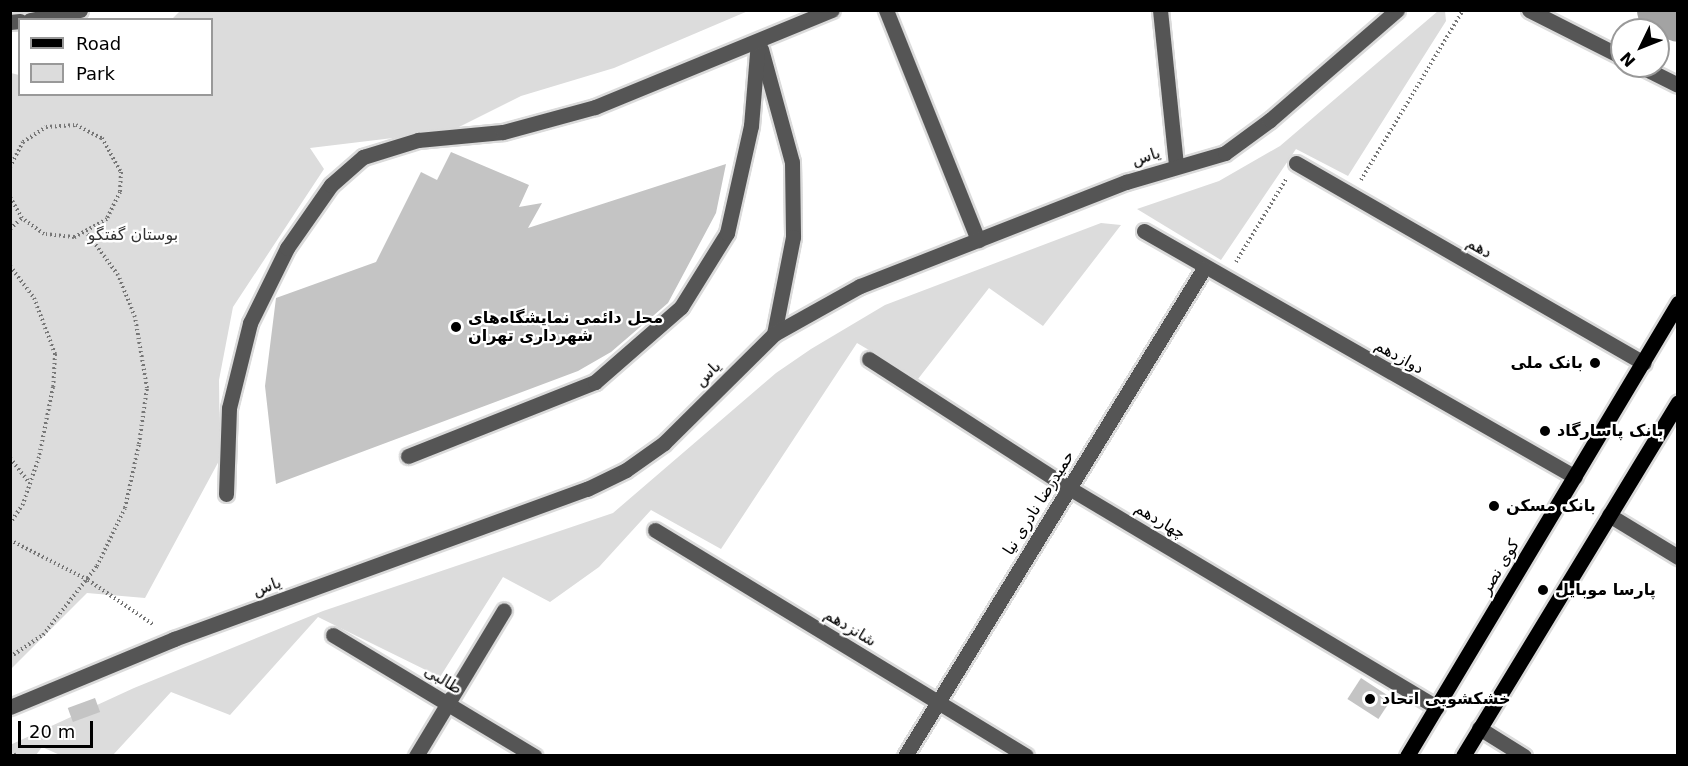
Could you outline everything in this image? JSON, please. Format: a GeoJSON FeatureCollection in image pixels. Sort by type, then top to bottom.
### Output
{"type":"FeatureCollection","features":[{"type":"Feature","properties":{"kind":"main road","name":"کوی نصر"},"geometry":{"type":"LineString","coordinates":[[1407,756],[1644,363],[1677,303]]}},
{"type":"Feature","properties":{"kind":"main road"},"geometry":{"type":"LineString","coordinates":[[1463,756],[1677,402]]}},
{"type":"Feature","properties":{"kind":"street"},"geometry":{"type":"LineString","coordinates":[[40,18],[80,10]]}},
{"type":"Feature","properties":{"kind":"street"},"geometry":{"type":"LineString","coordinates":[[226,494],[229,408],[250,323],[287,248],[330,185],[363,157],[418,140],[503,132],[595,107],[758,40],[799,17],[832,10]]}},
{"type":"Feature","properties":{"kind":"street"},"geometry":{"type":"LineString","coordinates":[[886,10],[978,240]]}},
{"type":"Feature","properties":{"kind":"street"},"geometry":{"type":"LineString","coordinates":[[1160,10],[1176,166]]}},
{"type":"Feature","properties":{"kind":"street","name":"یاس"},"geometry":{"type":"LineString","coordinates":[[10,707],[174,639],[586,489],[626,470],[664,443],[774,334],[860,286],[1176,166],[1225,153],[1270,120],[1397,10]]}},
{"type":"Feature","properties":{"kind":"street"},"geometry":{"type":"LineString","coordinates":[[1529,10],[1610,51]]}},
{"type":"Feature","properties":{"kind":"street"},"geometry":{"type":"LineString","coordinates":[[758,40],[792,162],[793,237],[774,334]]}},
{"type":"Feature","properties":{"kind":"street"},"geometry":{"type":"LineString","coordinates":[[408,456],[595,382],[681,308],[727,233],[751,126],[758,40]]}},
{"type":"Feature","properties":{"kind":"street"},"geometry":{"type":"LineString","coordinates":[[1663,78],[1677,85]]}},
{"type":"Feature","properties":{"kind":"street","name":"دهم"},"geometry":{"type":"LineString","coordinates":[[1296,163],[1644,363]]}},
{"type":"Feature","properties":{"kind":"street","name":"دوازدهم"},"geometry":{"type":"LineString","coordinates":[[1144,231],[1204,268],[1575,477]]}},
{"type":"Feature","properties":{"kind":"street","name":"حمیدرضا نادری نیا"},"geometry":{"type":"LineString","coordinates":[[905,756],[1204,268]]}},
{"type":"Feature","properties":{"kind":"street","name":"چهاردهم"},"geometry":{"type":"LineString","coordinates":[[869,359],[1069,488],[1437,707]]}},
{"type":"Feature","properties":{"kind":"street"},"geometry":{"type":"LineString","coordinates":[[1609,515],[1677,557]]}},
{"type":"Feature","properties":{"kind":"street","name":"شانزدهم"},"geometry":{"type":"LineString","coordinates":[[655,530],[1026,756]]}},
{"type":"Feature","properties":{"kind":"street"},"geometry":{"type":"LineString","coordinates":[[416,756],[504,610]]}},
{"type":"Feature","properties":{"kind":"street","name":"طالبی"},"geometry":{"type":"LineString","coordinates":[[333,634],[534,756]]}},
{"type":"Feature","properties":{"kind":"street"},"geometry":{"type":"LineString","coordinates":[[1479,728],[1524,756]]}},
{"type":"Feature","properties":{"kind":"path"},"geometry":{"type":"LineString","coordinates":[[1351,196],[1463,10]]}},
{"type":"Feature","properties":{"kind":"path"},"geometry":{"type":"LineString","coordinates":[[10,167],[12,156],[23,142],[56,125],[76,125],[102,138],[121,172],[120,192],[107,219],[87,233],[54,237],[22,218],[10,197]]}},
{"type":"Feature","properties":{"kind":"path"},"geometry":{"type":"LineString","coordinates":[[1226,279],[1296,163]]}},
{"type":"Feature","properties":{"kind":"path"},"geometry":{"type":"LineString","coordinates":[[10,229],[22,218]]}},
{"type":"Feature","properties":{"kind":"path"},"geometry":{"type":"LineString","coordinates":[[10,657],[43,635],[88,580],[124,508],[147,388],[135,317],[118,275],[87,233]]}},
{"type":"Feature","properties":{"kind":"path"},"geometry":{"type":"LineString","coordinates":[[10,266],[34,298],[55,354],[46,425],[30,483],[10,524]]}},
{"type":"Feature","properties":{"kind":"path"},"geometry":{"type":"LineString","coordinates":[[10,458],[30,483]]}},
{"type":"Feature","properties":{"kind":"path"},"geometry":{"type":"LineString","coordinates":[[10,540],[88,580],[174,639]]}},
{"type":"Feature","properties":{"kind":"path"},"geometry":{"type":"LineString","coordinates":[[10,752],[16,756]]}},
{"type":"Feature","properties":{"kind":"green space","name":"بوستان گفتگو"},"geometry":{"type":"Polygon","coordinates":[[[180,11],[748,11],[614,68],[521,96],[451,131],[310,148],[324,169],[233,307],[219,380],[220,459],[145,598],[87,593],[11,669],[11,73],[18,75],[18,96],[213,96],[213,18],[173,18],[180,11]]]}},
{"type":"Feature","properties":{"kind":"green space"},"geometry":{"type":"Polygon","coordinates":[[[1438,11],[1445,11],[1446,21],[1348,176],[1296,149],[1221,260],[1137,209],[1219,181],[1280,146],[1438,11]]]}},
{"type":"Feature","properties":{"kind":"green space"},"geometry":{"type":"Polygon","coordinates":[[[1101,223],[1121,225],[1043,326],[989,288],[918,379],[857,343],[721,549],[651,510],[599,567],[550,602],[503,577],[440,677],[318,617],[230,715],[171,692],[113,755],[60,755],[42,747],[36,755],[11,755],[10,745],[134,688],[323,611],[613,513],[776,373],[811,349],[885,305],[1101,223]]]}},
{"type":"Feature","properties":{"kind":"building","name":"محل دائمی نمایشگاه‌های شهرداری تهران"},"geometry":{"type":"Polygon","coordinates":[[[451,152],[529,185],[519,207],[542,203],[528,228],[726,164],[716,213],[668,303],[611,352],[578,371],[276,484],[265,386],[276,298],[376,262],[421,172],[437,180],[451,152]]]}},
{"type":"Feature","properties":{"kind":"building","name":"خشکشویی اتحاد"},"geometry":{"type":"Polygon","coordinates":[[[1361,678],[1392,698],[1378,719],[1347,699],[1361,678]]]}},
{"type":"Feature","properties":{"kind":"building"},"geometry":{"type":"Polygon","coordinates":[[[95,698],[100,712],[73,722],[68,708],[95,698]]]}},
{"type":"Feature","properties":{"kind":"waterway"},"geometry":{"type":"LineString","coordinates":[[1659,10],[1678,19]]}},
{"type":"Feature","properties":{"kind":"place","name":"محل دائمی نمایشگاه‌های شهرداری تهران"},"geometry":{"type":"Point","coordinates":[456,327]}},
{"type":"Feature","properties":{"kind":"place","name":"بانک ملی"},"geometry":{"type":"Point","coordinates":[1595,363]}},
{"type":"Feature","properties":{"kind":"place","name":"بانک پاسارگاد"},"geometry":{"type":"Point","coordinates":[1545,431]}},
{"type":"Feature","properties":{"kind":"place","name":"بانک مسکن"},"geometry":{"type":"Point","coordinates":[1494,506]}},
{"type":"Feature","properties":{"kind":"place","name":"پارسا موبایل"},"geometry":{"type":"Point","coordinates":[1543,590]}},
{"type":"Feature","properties":{"kind":"place","name":"خشکشویی اتحاد"},"geometry":{"type":"Point","coordinates":[1370,699]}}]}
